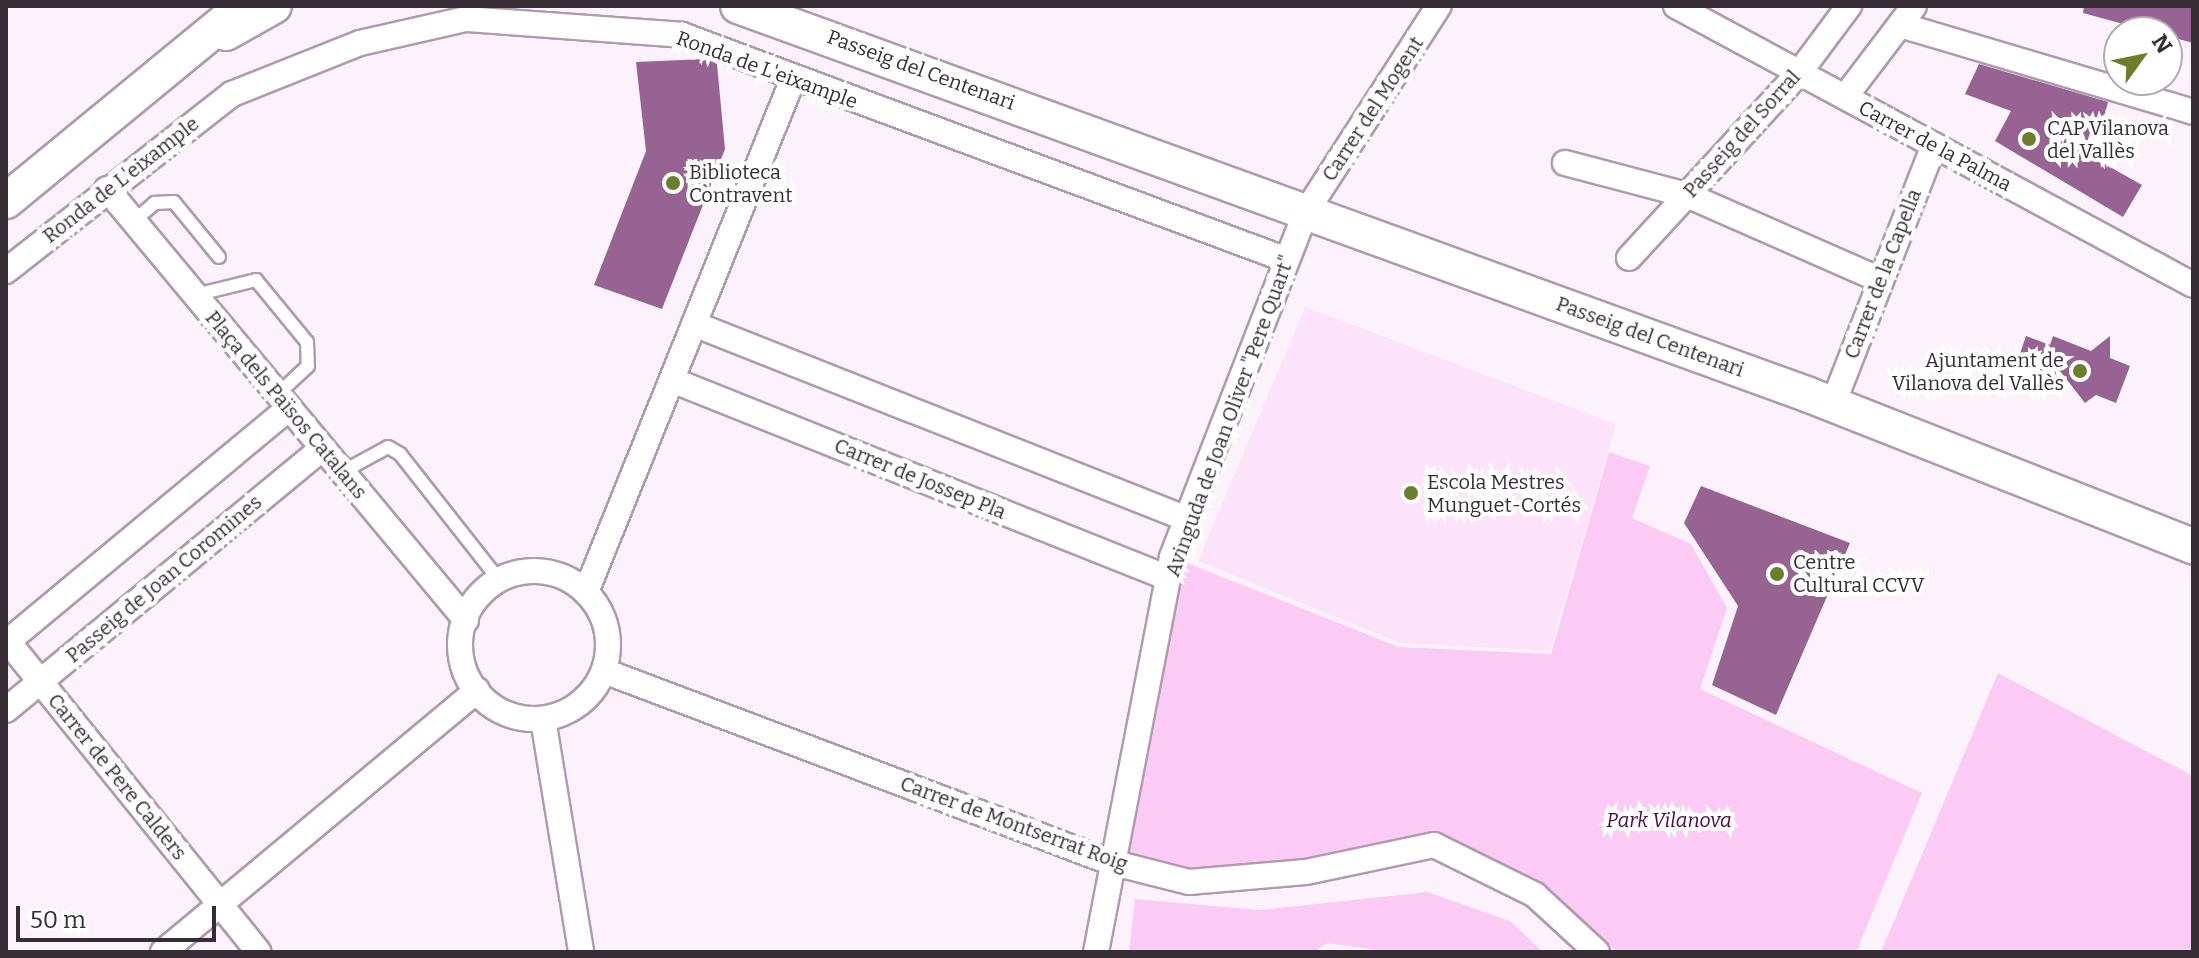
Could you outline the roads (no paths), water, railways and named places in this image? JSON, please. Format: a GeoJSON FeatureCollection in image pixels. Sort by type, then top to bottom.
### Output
{"type":"FeatureCollection","features":[{"type":"Feature","properties":{"kind":"street"},"geometry":{"type":"LineString","coordinates":[[6,201],[243,6]]}},
{"type":"Feature","properties":{"kind":"street"},"geometry":{"type":"LineString","coordinates":[[184,57],[274,6]]}},
{"type":"Feature","properties":{"kind":"street","name":"Passeig del Centenari"},"geometry":{"type":"LineString","coordinates":[[738,6],[1104,135],[1833,404],[2193,546]]}},
{"type":"Feature","properties":{"kind":"street","name":"Passeig del Centenari"},"geometry":{"type":"LineString","coordinates":[[791,6],[975,76],[1104,135]]}},
{"type":"Feature","properties":{"kind":"street","name":"Carrer del Mogent"},"geometry":{"type":"LineString","coordinates":[[1306,212],[1439,6]]}},
{"type":"Feature","properties":{"kind":"street","name":"Carrer de la Palma"},"geometry":{"type":"LineString","coordinates":[[1676,6],[2193,285]]}},
{"type":"Feature","properties":{"kind":"street","name":"Passeig del Sorral"},"geometry":{"type":"LineString","coordinates":[[1629,258],[1799,73],[1849,6]]}},
{"type":"Feature","properties":{"kind":"street"},"geometry":{"type":"LineString","coordinates":[[1845,97],[1907,16],[2193,112]]}},
{"type":"Feature","properties":{"kind":"street","name":"Ronda de L'eixample"},"geometry":{"type":"LineString","coordinates":[[6,271],[232,94],[360,43],[466,19],[682,35],[793,79],[1287,260]]}},
{"type":"Feature","properties":{"kind":"street"},"geometry":{"type":"LineString","coordinates":[[586,592],[793,79]]}},
{"type":"Feature","properties":{"kind":"street","name":"Carrer de la Capella"},"geometry":{"type":"LineString","coordinates":[[1833,404],[1934,145]]}},
{"type":"Feature","properties":{"kind":"street"},"geometry":{"type":"LineString","coordinates":[[1565,163],[1687,195],[1881,280]]}},
{"type":"Feature","properties":{"kind":"street","name":"Plaça dels Països Catalans"},"geometry":{"type":"LineString","coordinates":[[107,189],[466,620]]}},
{"type":"Feature","properties":{"kind":"street","name":"Avinguda de Joan Oliver \"Pere Quart\""},"geometry":{"type":"LineString","coordinates":[[1096,952],[1110,862],[1168,578],[1187,519],[1306,212]]}},
{"type":"Feature","properties":{"kind":"street"},"geometry":{"type":"LineString","coordinates":[[694,324],[1187,519]]}},
{"type":"Feature","properties":{"kind":"street","name":"Carrer de Jossep Pla"},"geometry":{"type":"LineString","coordinates":[[672,380],[1168,578]]}},
{"type":"Feature","properties":{"kind":"street"},"geometry":{"type":"LineString","coordinates":[[7,641],[283,401]]}},
{"type":"Feature","properties":{"kind":"street","name":"Passeig de Joan Coromines"},"geometry":{"type":"LineString","coordinates":[[6,710],[323,448]]}},
{"type":"Feature","properties":{"kind":"street"},"geometry":{"type":"LineString","coordinates":[[539,571],[586,592],[604,621],[604,671],[579,703],[543,719],[498,710],[477,690],[461,657],[466,620],[499,580],[539,571]]}},
{"type":"Feature","properties":{"kind":"street","name":"Carrer de Pere Calders"},"geometry":{"type":"LineString","coordinates":[[7,641],[259,952]]}},
{"type":"Feature","properties":{"kind":"street","name":"Carrer de Montserrat Roig"},"geometry":{"type":"LineString","coordinates":[[604,671],[1110,862],[1189,882],[1306,872],[1434,845],[1535,895],[1597,952]]}},
{"type":"Feature","properties":{"kind":"street"},"geometry":{"type":"LineString","coordinates":[[163,952],[477,690]]}},
{"type":"Feature","properties":{"kind":"street"},"geometry":{"type":"LineString","coordinates":[[543,719],[581,952]]}},
{"type":"Feature","properties":{"kind":"lane"},"geometry":{"type":"LineString","coordinates":[[134,221],[155,203],[174,202],[219,257]]}},
{"type":"Feature","properties":{"kind":"lane"},"geometry":{"type":"LineString","coordinates":[[195,295],[256,280],[307,342],[308,366],[283,401]]}},
{"type":"Feature","properties":{"kind":"lane"},"geometry":{"type":"LineString","coordinates":[[342,472],[388,447],[400,454],[499,580]]}},
{"type":"Feature","properties":{"kind":"place","name":"CAP Vilanova del Vallès"},"geometry":{"type":"Point","coordinates":[2029,139]}},
{"type":"Feature","properties":{"kind":"place","name":"Biblioteca Contravent"},"geometry":{"type":"Point","coordinates":[673,183]}},
{"type":"Feature","properties":{"kind":"place","name":"Ajuntament de Vilanova del Vallès"},"geometry":{"type":"Point","coordinates":[2080,371]}},
{"type":"Feature","properties":{"kind":"place","name":"Escola Mestres Munguet-Cortés"},"geometry":{"type":"Point","coordinates":[1411,493]}},
{"type":"Feature","properties":{"kind":"place","name":"Centre Cultural CCVV"},"geometry":{"type":"Point","coordinates":[1777,574]}},
{"type":"Feature","properties":{"kind":"park label","name":"Park Vilanova"},"geometry":{"type":"Point","coordinates":[1669,820]}}]}
